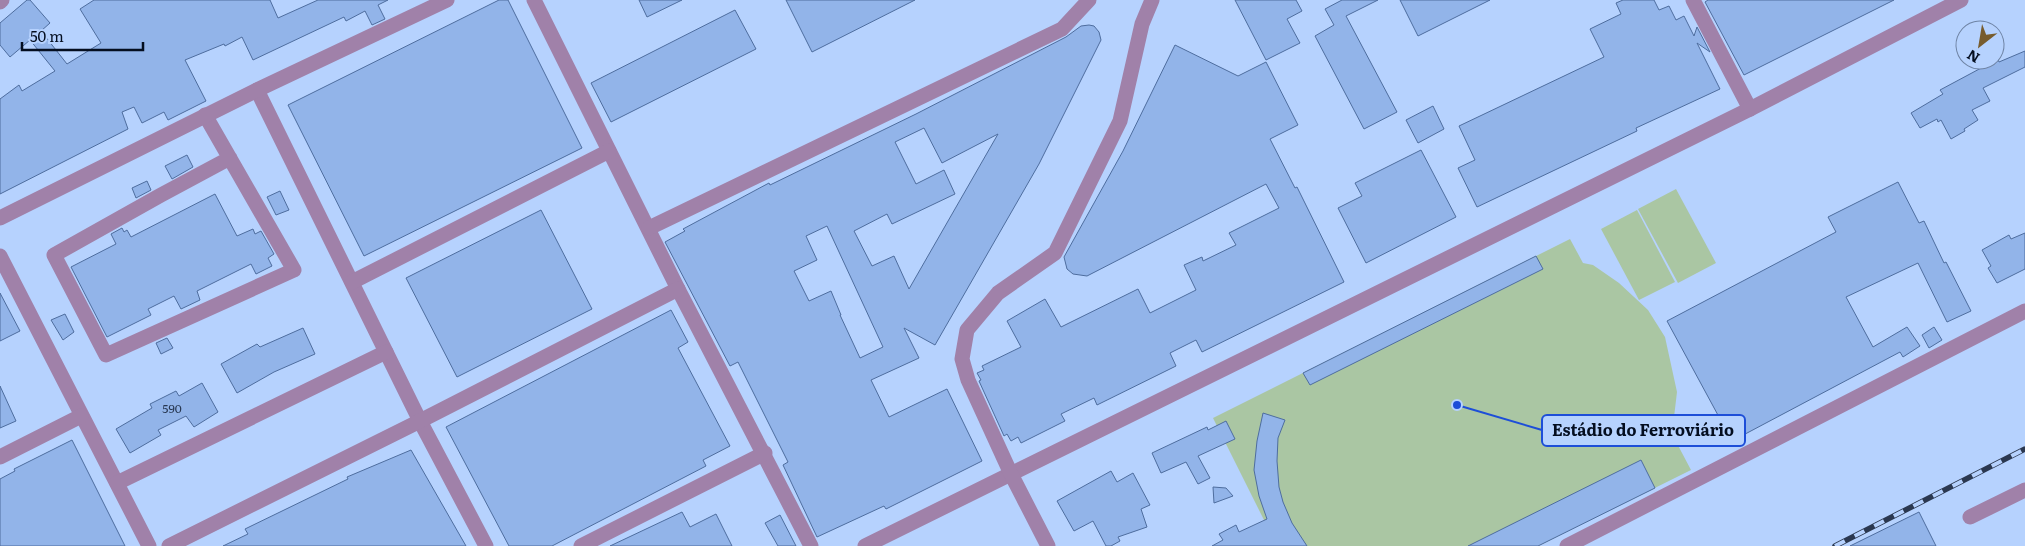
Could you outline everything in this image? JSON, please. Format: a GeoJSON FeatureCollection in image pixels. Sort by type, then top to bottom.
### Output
{"type":"FeatureCollection","features":[{"type":"Feature","properties":{"kind":"street"},"geometry":{"type":"LineString","coordinates":[[0,218],[256,90],[447,0]]}},
{"type":"Feature","properties":{"kind":"street"},"geometry":{"type":"LineString","coordinates":[[534,0],[678,289],[811,546]]}},
{"type":"Feature","properties":{"kind":"street"},"geometry":{"type":"LineString","coordinates":[[649,228],[1062,29],[1090,0]]}},
{"type":"Feature","properties":{"kind":"street"},"geometry":{"type":"LineString","coordinates":[[1048,546],[1011,474],[968,380],[962,359],[967,330],[998,293],[1055,253],[1120,121],[1142,24],[1152,0]]}},
{"type":"Feature","properties":{"kind":"street"},"geometry":{"type":"LineString","coordinates":[[1693,0],[1750,109]]}},
{"type":"Feature","properties":{"kind":"street"},"geometry":{"type":"LineString","coordinates":[[865,546],[1750,109],[1953,2]]}},
{"type":"Feature","properties":{"kind":"street"},"geometry":{"type":"LineString","coordinates":[[256,90],[420,421],[486,546]]}},
{"type":"Feature","properties":{"kind":"street"},"geometry":{"type":"LineString","coordinates":[[205,115],[230,158],[294,270],[106,356],[54,255],[230,158]]}},
{"type":"Feature","properties":{"kind":"street"},"geometry":{"type":"LineString","coordinates":[[352,282],[609,151]]}},
{"type":"Feature","properties":{"kind":"street"},"geometry":{"type":"LineString","coordinates":[[0,256],[149,546]]}},
{"type":"Feature","properties":{"kind":"street"},"geometry":{"type":"LineString","coordinates":[[169,546],[420,421],[678,289]]}},
{"type":"Feature","properties":{"kind":"street"},"geometry":{"type":"LineString","coordinates":[[1567,546],[2025,311]]}},
{"type":"Feature","properties":{"kind":"street"},"geometry":{"type":"LineString","coordinates":[[118,483],[386,352]]}},
{"type":"Feature","properties":{"kind":"street"},"geometry":{"type":"LineString","coordinates":[[0,457],[82,416]]}},
{"type":"Feature","properties":{"kind":"street"},"geometry":{"type":"LineString","coordinates":[[581,546],[765,454]]}},
{"type":"Feature","properties":{"kind":"street"},"geometry":{"type":"LineString","coordinates":[[1970,517],[2025,490]]}},
{"type":"Feature","properties":{"kind":"green space"},"geometry":{"type":"Polygon","coordinates":[[[1676,189],[1716,263],[1678,283],[1638,209],[1676,189]]]}},
{"type":"Feature","properties":{"kind":"green space"},"geometry":{"type":"Polygon","coordinates":[[[1637,210],[1675,282],[1639,300],[1601,229],[1637,210]]]}},
{"type":"Feature","properties":{"kind":"green space"},"geometry":{"type":"Polygon","coordinates":[[[1570,239],[1583,263],[1593,265],[1619,283],[1648,310],[1665,337],[1677,392],[1672,434],[1691,470],[1538,546],[1277,546],[1213,418],[1570,239]]]}},
{"type":"Feature","properties":{"kind":"building"},"geometry":{"type":"Polygon","coordinates":[[[27,0],[30,0],[50,23],[41,31],[67,64],[101,43],[80,9],[94,0],[270,0],[278,18],[318,0],[388,0],[378,5],[385,19],[372,25],[365,11],[346,21],[344,17],[253,60],[242,37],[225,46],[224,44],[185,60],[206,101],[168,120],[164,112],[142,123],[134,107],[122,112],[128,129],[0,194],[0,99],[19,85],[22,91],[55,71],[30,40],[10,57],[0,45],[0,23],[27,0]]]}},
{"type":"Feature","properties":{"kind":"building"},"geometry":{"type":"Polygon","coordinates":[[[499,0],[508,0],[582,148],[364,256],[288,105],[499,0]]]}},
{"type":"Feature","properties":{"kind":"building"},"geometry":{"type":"Polygon","coordinates":[[[639,0],[682,0],[647,17],[639,0]]]}},
{"type":"Feature","properties":{"kind":"building"},"geometry":{"type":"Polygon","coordinates":[[[786,0],[915,0],[812,52],[786,0]]]}},
{"type":"Feature","properties":{"kind":"building"},"geometry":{"type":"Polygon","coordinates":[[[1235,0],[1296,0],[1302,11],[1287,19],[1300,43],[1266,60],[1235,0]]]}},
{"type":"Feature","properties":{"kind":"building"},"geometry":{"type":"Polygon","coordinates":[[[1342,0],[1378,0],[1346,16],[1397,112],[1364,129],[1315,36],[1334,25],[1325,9],[1342,0]]]}},
{"type":"Feature","properties":{"kind":"building"},"geometry":{"type":"Polygon","coordinates":[[[1400,0],[1490,0],[1418,36],[1400,0]]]}},
{"type":"Feature","properties":{"kind":"building"},"geometry":{"type":"Polygon","coordinates":[[[1623,0],[1654,0],[1659,10],[1669,6],[1676,20],[1684,16],[1694,36],[1697,27],[1710,52],[1697,43],[1720,89],[1636,128],[1637,131],[1477,207],[1458,168],[1475,160],[1459,126],[1604,57],[1590,29],[1621,14],[1616,3],[1623,0]]]}},
{"type":"Feature","properties":{"kind":"building"},"geometry":{"type":"Polygon","coordinates":[[[1708,0],[1894,0],[1744,75],[1705,2],[1708,0]]]}},
{"type":"Feature","properties":{"kind":"building"},"geometry":{"type":"Polygon","coordinates":[[[735,10],[756,49],[611,122],[591,83],[735,10]]]}},
{"type":"Feature","properties":{"kind":"building"},"geometry":{"type":"Polygon","coordinates":[[[1081,26],[1094,26],[1099,32],[1101,40],[1039,164],[935,345],[904,328],[919,358],[871,380],[889,417],[947,389],[982,461],[886,509],[884,506],[817,537],[783,465],[788,462],[738,362],[730,366],[665,242],[685,231],[683,229],[769,183],[770,185],[916,114],[1066,37],[1081,26]],[[924,128],[895,142],[916,184],[944,170],[955,194],[892,224],[887,214],[854,231],[872,266],[894,256],[909,289],[998,134],[942,163],[924,128]],[[827,226],[806,236],[817,260],[794,271],[809,301],[831,291],[860,358],[883,347],[827,226]]]}},
{"type":"Feature","properties":{"kind":"building"},"geometry":{"type":"Polygon","coordinates":[[[1175,45],[1238,76],[1266,62],[1298,125],[1270,139],[1295,188],[1297,187],[1344,282],[1202,352],[1196,340],[1170,353],[1176,366],[1097,405],[1094,398],[1061,414],[1065,421],[1021,443],[1018,437],[1011,441],[1007,434],[1004,436],[977,373],[984,370],[982,366],[1021,347],[1007,321],[1045,299],[1061,327],[1138,289],[1150,313],[1196,290],[1184,265],[1202,257],[1203,261],[1236,245],[1229,233],[1279,208],[1266,184],[1087,276],[1073,274],[1067,269],[1064,257],[1123,151],[1175,45]]]}},
{"type":"Feature","properties":{"kind":"building"},"geometry":{"type":"Polygon","coordinates":[[[2025,51],[2025,67],[1983,88],[1990,101],[1972,110],[1978,120],[1964,129],[1965,131],[1951,139],[1941,120],[1938,122],[1937,119],[1920,128],[1911,113],[1943,94],[1940,90],[1977,70],[2005,70],[2005,59],[2025,51]]]}},
{"type":"Feature","properties":{"kind":"building"},"geometry":{"type":"Polygon","coordinates":[[[1433,106],[1444,129],[1418,143],[1406,120],[1433,106]]]}},
{"type":"Feature","properties":{"kind":"building"},"geometry":{"type":"Polygon","coordinates":[[[1421,150],[1456,217],[1366,263],[1338,208],[1362,196],[1355,183],[1421,150]]]}},
{"type":"Feature","properties":{"kind":"building"},"geometry":{"type":"Polygon","coordinates":[[[187,155],[193,167],[172,179],[165,166],[187,155]]]}},
{"type":"Feature","properties":{"kind":"building"},"geometry":{"type":"Polygon","coordinates":[[[147,181],[151,190],[136,198],[132,188],[147,181]]]}},
{"type":"Feature","properties":{"kind":"building"},"geometry":{"type":"Polygon","coordinates":[[[1898,182],[1919,223],[1924,221],[1944,263],[1946,262],[1971,311],[1947,322],[1918,263],[1846,297],[1873,347],[1907,327],[1920,346],[1903,357],[1900,352],[1732,441],[1667,321],[1836,232],[1828,217],[1898,182]]]}},
{"type":"Feature","properties":{"kind":"building"},"geometry":{"type":"Polygon","coordinates":[[[280,191],[289,210],[276,215],[267,197],[280,191]]]}},
{"type":"Feature","properties":{"kind":"building"},"geometry":{"type":"Polygon","coordinates":[[[215,194],[237,236],[253,229],[255,234],[261,231],[274,254],[268,258],[272,266],[256,274],[251,264],[197,291],[200,300],[181,309],[174,296],[148,309],[151,315],[107,337],[71,267],[116,244],[111,234],[122,228],[124,232],[127,230],[131,237],[215,194]]]}},
{"type":"Feature","properties":{"kind":"building"},"geometry":{"type":"Polygon","coordinates":[[[541,210],[592,309],[457,377],[406,278],[541,210]]]}},
{"type":"Feature","properties":{"kind":"building"},"geometry":{"type":"Polygon","coordinates":[[[2025,233],[2025,269],[1997,283],[1988,268],[1991,266],[1982,250],[2009,235],[2011,239],[2025,233]]]}},
{"type":"Feature","properties":{"kind":"building"},"geometry":{"type":"Polygon","coordinates":[[[1536,256],[1543,269],[1310,385],[1303,373],[1536,256]]]}},
{"type":"Feature","properties":{"kind":"building"},"geometry":{"type":"Polygon","coordinates":[[[0,293],[20,331],[0,341],[0,293]]]}},
{"type":"Feature","properties":{"kind":"building"},"geometry":{"type":"Polygon","coordinates":[[[671,310],[688,342],[678,348],[730,446],[703,460],[706,466],[552,546],[509,546],[446,427],[671,310]]]}},
{"type":"Feature","properties":{"kind":"building"},"geometry":{"type":"Polygon","coordinates":[[[65,314],[74,332],[63,340],[51,320],[65,314]]]}},
{"type":"Feature","properties":{"kind":"building"},"geometry":{"type":"Polygon","coordinates":[[[1934,327],[1942,340],[1929,348],[1922,335],[1934,327]]]}},
{"type":"Feature","properties":{"kind":"building"},"geometry":{"type":"Polygon","coordinates":[[[303,328],[315,354],[274,372],[237,393],[221,364],[257,344],[260,347],[303,328]]]}},
{"type":"Feature","properties":{"kind":"building"},"geometry":{"type":"Polygon","coordinates":[[[167,338],[173,348],[161,354],[156,343],[167,338]]]}},
{"type":"Feature","properties":{"kind":"building"},"geometry":{"type":"Polygon","coordinates":[[[202,383],[218,412],[194,427],[186,416],[158,430],[161,435],[130,453],[116,429],[152,408],[150,404],[176,391],[179,396],[202,383]]]}},
{"type":"Feature","properties":{"kind":"building"},"geometry":{"type":"Polygon","coordinates":[[[0,386],[16,421],[0,428],[0,386]]]}},
{"type":"Feature","properties":{"kind":"building"},"geometry":{"type":"Polygon","coordinates":[[[1263,413],[1285,420],[1278,438],[1279,487],[1292,523],[1307,546],[1212,546],[1223,540],[1219,534],[1236,525],[1239,532],[1267,519],[1259,496],[1254,470],[1257,441],[1263,413]]]}},
{"type":"Feature","properties":{"kind":"building"},"geometry":{"type":"Polygon","coordinates":[[[1226,421],[1235,439],[1198,456],[1210,478],[1198,484],[1186,462],[1161,473],[1152,453],[1207,427],[1208,430],[1226,421]]]}},
{"type":"Feature","properties":{"kind":"building"},"geometry":{"type":"Polygon","coordinates":[[[72,440],[125,546],[0,546],[0,479],[15,471],[14,469],[72,440]]]}},
{"type":"Feature","properties":{"kind":"building"},"geometry":{"type":"Polygon","coordinates":[[[411,450],[466,546],[223,546],[248,534],[245,529],[348,479],[347,477],[411,450]]]}},
{"type":"Feature","properties":{"kind":"building"},"geometry":{"type":"Polygon","coordinates":[[[1641,460],[1655,488],[1538,546],[1468,546],[1641,460]]]}},
{"type":"Feature","properties":{"kind":"building"},"geometry":{"type":"Polygon","coordinates":[[[1111,471],[1117,482],[1133,473],[1150,505],[1141,509],[1147,527],[1118,537],[1120,541],[1111,546],[1106,546],[1093,521],[1074,531],[1057,501],[1111,471]]]}},
{"type":"Feature","properties":{"kind":"building"},"geometry":{"type":"Polygon","coordinates":[[[1213,487],[1226,488],[1233,496],[1214,503],[1213,487]]]}},
{"type":"Feature","properties":{"kind":"building"},"geometry":{"type":"Polygon","coordinates":[[[682,512],[690,527],[716,514],[732,546],[610,546],[682,512]]]}},
{"type":"Feature","properties":{"kind":"building"},"geometry":{"type":"Polygon","coordinates":[[[1919,512],[1936,546],[1850,546],[1919,512]]]}},
{"type":"Feature","properties":{"kind":"building"},"geometry":{"type":"Polygon","coordinates":[[[780,515],[796,546],[778,546],[765,523],[780,515]]]}},
{"type":"Feature","properties":{"kind":"railway"},"geometry":{"type":"LineString","coordinates":[[1835,546],[2025,449]]}},
{"type":"Feature","properties":{"kind":"place","name":"Estádio do Ferroviário"},"geometry":{"type":"Point","coordinates":[1457,405]}}]}
